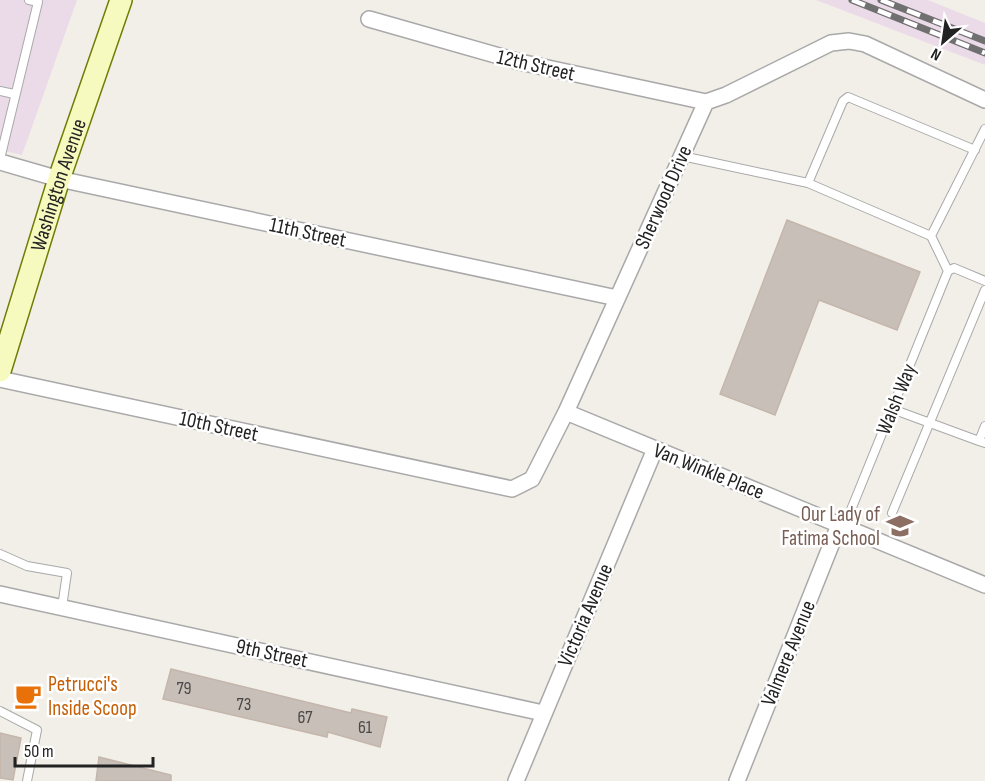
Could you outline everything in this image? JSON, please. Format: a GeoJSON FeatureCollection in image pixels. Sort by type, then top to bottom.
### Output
{"type":"FeatureCollection","features":[{"type":"Feature","properties":{"kind":"main road","name":"Washington Avenue"},"geometry":{"type":"LineString","coordinates":[[0,371],[59,179],[121,0]]}},
{"type":"Feature","properties":{"kind":"street","name":"12th Street"},"geometry":{"type":"LineString","coordinates":[[369,19],[520,62],[706,102]]}},
{"type":"Feature","properties":{"kind":"street"},"geometry":{"type":"LineString","coordinates":[[706,102],[726,95],[831,43],[849,40],[865,44],[985,100]]}},
{"type":"Feature","properties":{"kind":"street","name":"Sherwood Drive"},"geometry":{"type":"LineString","coordinates":[[439,474],[512,489],[532,479],[566,412],[706,102]]}},
{"type":"Feature","properties":{"kind":"street","name":"11th Street"},"geometry":{"type":"LineString","coordinates":[[0,160],[59,179],[617,298]]}},
{"type":"Feature","properties":{"kind":"street","name":"10th Street"},"geometry":{"type":"LineString","coordinates":[[0,379],[439,474]]}},
{"type":"Feature","properties":{"kind":"street","name":"Van Winkle Place"},"geometry":{"type":"LineString","coordinates":[[566,412],[985,585]]}},
{"type":"Feature","properties":{"kind":"street","name":"Victoria Avenue"},"geometry":{"type":"LineString","coordinates":[[516,781],[655,449]]}},
{"type":"Feature","properties":{"kind":"street","name":"Valmere Avenue"},"geometry":{"type":"LineString","coordinates":[[737,781],[841,526]]}},
{"type":"Feature","properties":{"kind":"street","name":"9th Street"},"geometry":{"type":"LineString","coordinates":[[1,598],[62,607],[543,713]]}},
{"type":"Feature","properties":{"kind":"lane"},"geometry":{"type":"LineString","coordinates":[[0,160],[14,94],[38,2],[29,0]]}},
{"type":"Feature","properties":{"kind":"lane"},"geometry":{"type":"LineString","coordinates":[[0,91],[14,94]]}},
{"type":"Feature","properties":{"kind":"lane"},"geometry":{"type":"LineString","coordinates":[[808,183],[843,101],[848,98],[975,150]]}},
{"type":"Feature","properties":{"kind":"lane"},"geometry":{"type":"LineString","coordinates":[[931,236],[985,129]]}},
{"type":"Feature","properties":{"kind":"lane"},"geometry":{"type":"LineString","coordinates":[[682,156],[808,183],[931,236],[948,271],[954,268],[985,281]]}},
{"type":"Feature","properties":{"kind":"lane","name":"Walsh Way"},"geometry":{"type":"LineString","coordinates":[[841,526],[948,271]]}},
{"type":"Feature","properties":{"kind":"lane"},"geometry":{"type":"LineString","coordinates":[[892,513],[985,290]]}},
{"type":"Feature","properties":{"kind":"lane"},"geometry":{"type":"LineString","coordinates":[[892,409],[982,442],[985,426]]}},
{"type":"Feature","properties":{"kind":"lane"},"geometry":{"type":"LineString","coordinates":[[0,555],[27,566],[67,573],[62,607]]}},
{"type":"Feature","properties":{"kind":"lane"},"geometry":{"type":"LineString","coordinates":[[0,711],[37,730],[27,781]]}},
{"type":"Feature","properties":{"kind":"shaded area"},"geometry":{"type":"Polygon","coordinates":[[[0,0],[77,0],[22,155],[0,150],[0,0]]]}},
{"type":"Feature","properties":{"kind":"shaded area"},"geometry":{"type":"Polygon","coordinates":[[[816,0],[928,0],[985,23],[985,65],[816,0]]]}},
{"type":"Feature","properties":{"kind":"building"},"geometry":{"type":"Polygon","coordinates":[[[787,220],[920,272],[897,330],[819,300],[775,415],[720,394],[787,220]]]}},
{"type":"Feature","properties":{"kind":"building"},"geometry":{"type":"Polygon","coordinates":[[[171,669],[351,713],[352,709],[387,717],[380,747],[328,732],[327,737],[163,699],[171,669]]]}},
{"type":"Feature","properties":{"kind":"building"},"geometry":{"type":"Polygon","coordinates":[[[0,733],[21,738],[13,780],[0,778],[0,733]]]}},
{"type":"Feature","properties":{"kind":"building"},"geometry":{"type":"Polygon","coordinates":[[[99,757],[171,775],[171,781],[96,781],[99,757]]]}},
{"type":"Feature","properties":{"kind":"railway"},"geometry":{"type":"LineString","coordinates":[[852,0],[985,53]]}},
{"type":"Feature","properties":{"kind":"railway"},"geometry":{"type":"LineString","coordinates":[[881,0],[985,41]]}},
{"type":"Feature","properties":{"kind":"place","name":"Our Lady of Fatima School"},"geometry":{"type":"Point","coordinates":[900,526]}},
{"type":"Feature","properties":{"kind":"place","name":"Petrucci's Inside Scoop"},"geometry":{"type":"Point","coordinates":[28,696]}}]}
